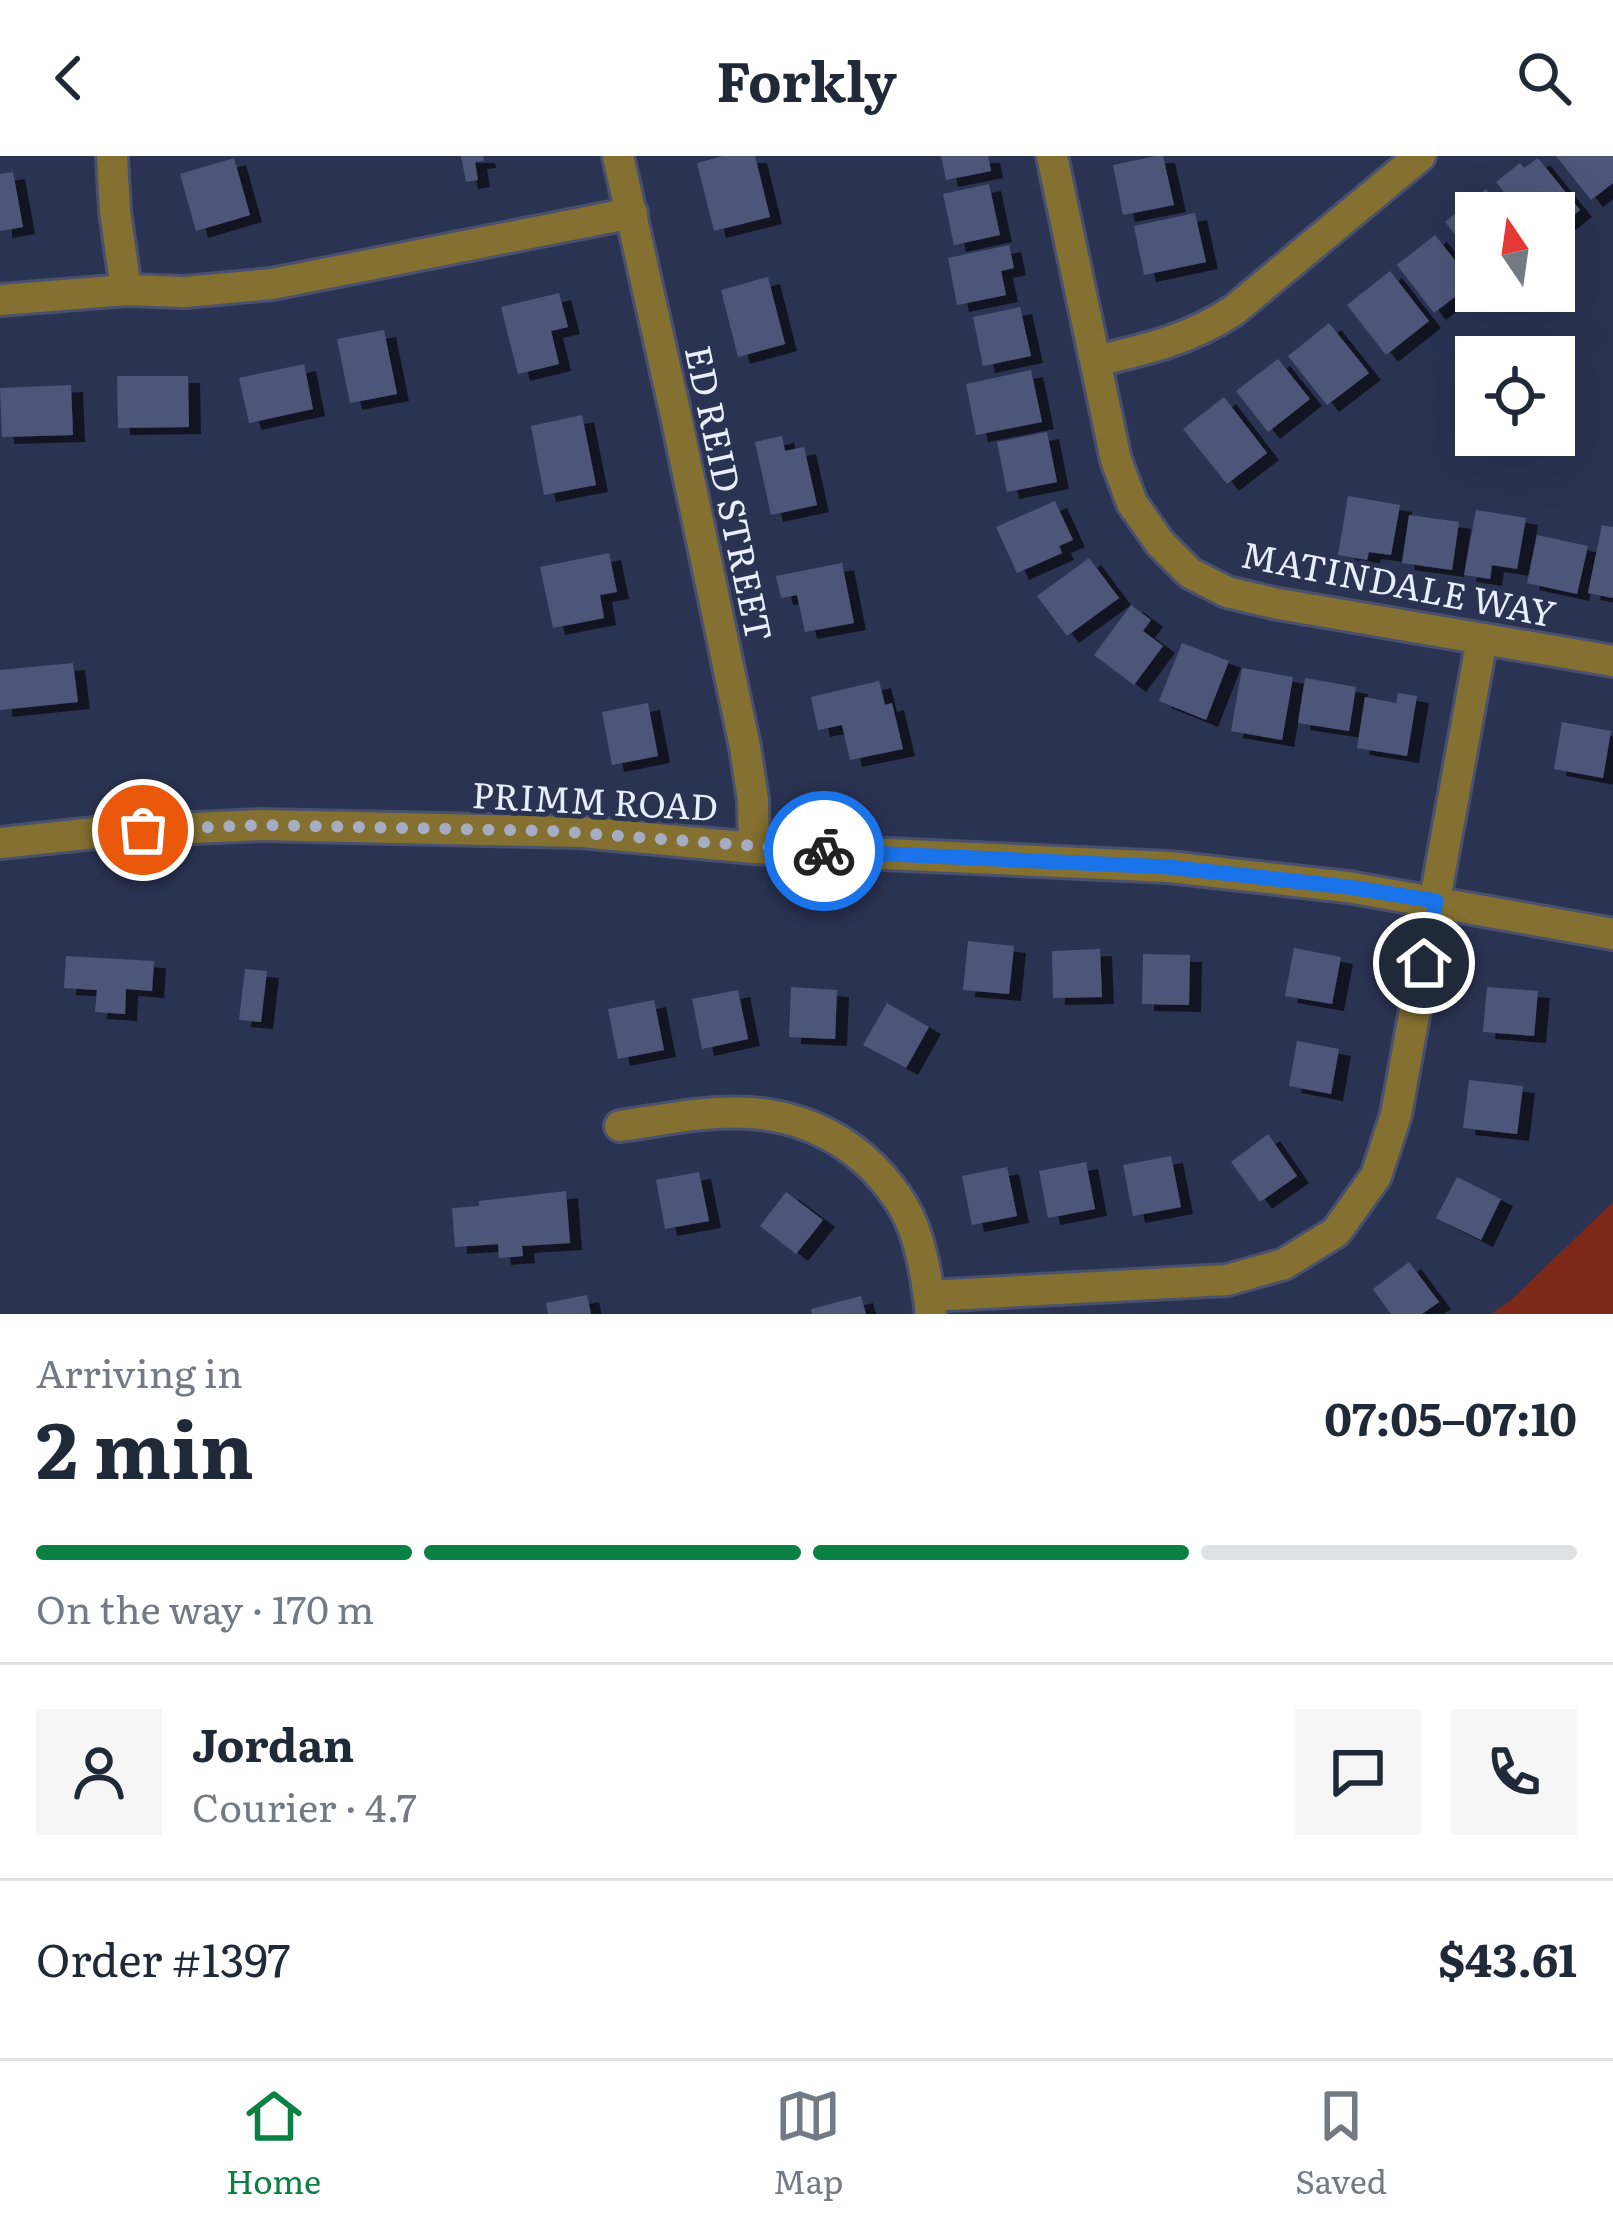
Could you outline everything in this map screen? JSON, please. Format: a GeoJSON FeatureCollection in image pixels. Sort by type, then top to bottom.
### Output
{"type":"FeatureCollection","features":[{"type":"Feature","properties":{"kind":"street"},"geometry":{"type":"LineString","coordinates":[[112,156],[127,290]]}},
{"type":"Feature","properties":{"kind":"street","name":"ED REID STREET"},"geometry":{"type":"LineString","coordinates":[[618,156],[745,747],[754,848]]}},
{"type":"Feature","properties":{"kind":"street","name":"MATINDALE WAY"},"geometry":{"type":"LineString","coordinates":[[1052,156],[1116,460],[1132,503],[1160,543],[1190,572],[1227,592],[1273,603],[1613,661]]}},
{"type":"Feature","properties":{"kind":"street"},"geometry":{"type":"LineString","coordinates":[[1096,361],[1204,330],[1420,156]]}},
{"type":"Feature","properties":{"kind":"street"},"geometry":{"type":"LineString","coordinates":[[0,300],[272,284],[632,213]]}},
{"type":"Feature","properties":{"kind":"street"},"geometry":{"type":"LineString","coordinates":[[620,1126],[713,1112],[752,1113],[790,1118],[830,1133],[856,1152],[903,1207],[930,1305],[1227,1280],[1284,1264],[1336,1232],[1376,1175],[1396,1115],[1482,638]]}},
{"type":"Feature","properties":{"kind":"street","name":"PRIMM ROAD"},"geometry":{"type":"LineString","coordinates":[[0,843],[104,832],[260,825],[581,832],[754,848],[1168,867],[1348,887],[1613,934]]}},
{"type":"Feature","properties":{"kind":"shaded area"},"geometry":{"type":"Polygon","coordinates":[[[1613,1202],[1613,1314],[1491,1314],[1511,1300],[1613,1202]]]}},
{"type":"Feature","properties":{"kind":"building"},"geometry":{"type":"Polygon","coordinates":[[[461,156],[483,156],[484,161],[475,162],[478,180],[466,182],[461,156]]]}},
{"type":"Feature","properties":{"kind":"building"},"geometry":{"type":"Polygon","coordinates":[[[723,156],[755,156],[770,217],[714,231],[697,163],[723,156]]]}},
{"type":"Feature","properties":{"kind":"building"},"geometry":{"type":"Polygon","coordinates":[[[941,156],[988,156],[991,171],[946,180],[941,156]]]}},
{"type":"Feature","properties":{"kind":"building"},"geometry":{"type":"Polygon","coordinates":[[[1163,156],[1174,205],[1123,215],[1113,165],[1163,156]]]}},
{"type":"Feature","properties":{"kind":"building"},"geometry":{"type":"Polygon","coordinates":[[[1556,156],[1613,156],[1613,183],[1591,200],[1556,156]]]}},
{"type":"Feature","properties":{"kind":"building"},"geometry":{"type":"Polygon","coordinates":[[[234,158],[250,215],[196,231],[180,174],[234,158]]]}},
{"type":"Feature","properties":{"kind":"building"},"geometry":{"type":"Polygon","coordinates":[[[1538,158],[1565,192],[1504,192],[1496,182],[1520,163],[1524,168],[1538,158]]]}},
{"type":"Feature","properties":{"kind":"building"},"geometry":{"type":"Polygon","coordinates":[[[13,172],[23,227],[0,231],[0,174],[13,172]]]}},
{"type":"Feature","properties":{"kind":"building"},"geometry":{"type":"Polygon","coordinates":[[[989,184],[1000,235],[954,245],[943,194],[989,184]]]}},
{"type":"Feature","properties":{"kind":"building"},"geometry":{"type":"Polygon","coordinates":[[[1195,213],[1206,262],[1144,275],[1134,226],[1195,213]]]}},
{"type":"Feature","properties":{"kind":"building"},"geometry":{"type":"Polygon","coordinates":[[[1455,214],[1455,235],[1445,222],[1455,214]]]}},
{"type":"Feature","properties":{"kind":"building"},"geometry":{"type":"Polygon","coordinates":[[[1435,235],[1455,260],[1455,297],[1434,313],[1397,265],[1435,235]]]}},
{"type":"Feature","properties":{"kind":"building"},"geometry":{"type":"Polygon","coordinates":[[[1009,245],[1014,268],[1001,271],[1006,295],[957,305],[948,258],[1009,245]]]}},
{"type":"Feature","properties":{"kind":"building"},"geometry":{"type":"Polygon","coordinates":[[[1390,271],[1429,321],[1386,355],[1347,305],[1390,271]]]}},
{"type":"Feature","properties":{"kind":"building"},"geometry":{"type":"Polygon","coordinates":[[[768,277],[785,344],[738,357],[721,290],[768,277]]]}},
{"type":"Feature","properties":{"kind":"building"},"geometry":{"type":"Polygon","coordinates":[[[559,293],[568,327],[551,331],[559,364],[518,374],[501,307],[559,293]]]}},
{"type":"Feature","properties":{"kind":"building"},"geometry":{"type":"Polygon","coordinates":[[[1020,307],[1031,356],[983,366],[973,317],[1020,307]]]}},
{"type":"Feature","properties":{"kind":"building"},"geometry":{"type":"Polygon","coordinates":[[[1329,323],[1369,373],[1327,405],[1288,356],[1329,323]]]}},
{"type":"Feature","properties":{"kind":"building"},"geometry":{"type":"Polygon","coordinates":[[[384,330],[397,394],[350,403],[337,339],[384,330]]]}},
{"type":"Feature","properties":{"kind":"building"},"geometry":{"type":"Polygon","coordinates":[[[1278,359],[1310,399],[1268,432],[1236,391],[1278,359]]]}},
{"type":"Feature","properties":{"kind":"building"},"geometry":{"type":"Polygon","coordinates":[[[304,364],[313,409],[249,423],[239,378],[304,364]]]}},
{"type":"Feature","properties":{"kind":"building"},"geometry":{"type":"Polygon","coordinates":[[[1031,370],[1042,422],[976,435],[966,384],[1031,370]]]}},
{"type":"Feature","properties":{"kind":"building"},"geometry":{"type":"Polygon","coordinates":[[[117,376],[188,376],[189,427],[118,428],[117,376]]]}},
{"type":"Feature","properties":{"kind":"building"},"geometry":{"type":"Polygon","coordinates":[[[71,385],[73,435],[2,437],[0,388],[71,385]]]}},
{"type":"Feature","properties":{"kind":"building"},"geometry":{"type":"Polygon","coordinates":[[[1224,397],[1267,453],[1227,484],[1183,429],[1224,397]]]}},
{"type":"Feature","properties":{"kind":"building"},"geometry":{"type":"Polygon","coordinates":[[[582,415],[596,485],[544,495],[531,426],[582,415]]]}},
{"type":"Feature","properties":{"kind":"building"},"geometry":{"type":"Polygon","coordinates":[[[1047,432],[1057,482],[1007,492],[997,442],[1047,432]]]}},
{"type":"Feature","properties":{"kind":"building"},"geometry":{"type":"Polygon","coordinates":[[[782,436],[785,451],[804,447],[817,505],[771,515],[755,442],[782,436]]]}},
{"type":"Feature","properties":{"kind":"building"},"geometry":{"type":"Polygon","coordinates":[[[1348,496],[1400,505],[1391,555],[1369,552],[1367,560],[1338,555],[1348,496]]]}},
{"type":"Feature","properties":{"kind":"building"},"geometry":{"type":"Polygon","coordinates":[[[1055,501],[1073,540],[1059,546],[1062,553],[1017,573],[996,527],[1055,501]]]}},
{"type":"Feature","properties":{"kind":"building"},"geometry":{"type":"Polygon","coordinates":[[[1476,510],[1526,518],[1517,569],[1492,565],[1490,579],[1464,575],[1476,510]]]}},
{"type":"Feature","properties":{"kind":"building"},"geometry":{"type":"Polygon","coordinates":[[[1409,515],[1459,522],[1452,570],[1402,563],[1409,515]]]}},
{"type":"Feature","properties":{"kind":"building"},"geometry":{"type":"Polygon","coordinates":[[[1602,525],[1613,527],[1613,598],[1588,593],[1602,525]]]}},
{"type":"Feature","properties":{"kind":"building"},"geometry":{"type":"Polygon","coordinates":[[[1537,535],[1588,546],[1577,594],[1527,583],[1537,535]]]}},
{"type":"Feature","properties":{"kind":"building"},"geometry":{"type":"Polygon","coordinates":[[[609,553],[617,592],[600,595],[604,618],[553,628],[540,567],[609,553]]]}},
{"type":"Feature","properties":{"kind":"building"},"geometry":{"type":"Polygon","coordinates":[[[1089,558],[1119,598],[1067,636],[1037,596],[1089,558]]]}},
{"type":"Feature","properties":{"kind":"building"},"geometry":{"type":"Polygon","coordinates":[[[842,563],[854,623],[805,632],[797,595],[781,598],[776,576],[842,563]]]}},
{"type":"Feature","properties":{"kind":"building"},"geometry":{"type":"Polygon","coordinates":[[[1131,605],[1151,620],[1143,631],[1163,646],[1134,685],[1094,655],[1131,605]]]}},
{"type":"Feature","properties":{"kind":"building"},"geometry":{"type":"Polygon","coordinates":[[[1182,643],[1229,661],[1206,720],[1159,701],[1182,643]]]}},
{"type":"Feature","properties":{"kind":"building"},"geometry":{"type":"Polygon","coordinates":[[[73,663],[78,702],[0,710],[0,670],[73,663]]]}},
{"type":"Feature","properties":{"kind":"building"},"geometry":{"type":"Polygon","coordinates":[[[1242,668],[1293,677],[1282,740],[1231,731],[1242,668]]]}},
{"type":"Feature","properties":{"kind":"building"},"geometry":{"type":"Polygon","coordinates":[[[1305,678],[1356,687],[1349,731],[1298,723],[1305,678]]]}},
{"type":"Feature","properties":{"kind":"building"},"geometry":{"type":"Polygon","coordinates":[[[879,681],[885,705],[892,703],[903,749],[850,760],[842,725],[818,730],[811,697],[879,681]]]}},
{"type":"Feature","properties":{"kind":"building"},"geometry":{"type":"Polygon","coordinates":[[[1398,693],[1417,696],[1407,756],[1357,748],[1365,697],[1396,703],[1398,693]]]}},
{"type":"Feature","properties":{"kind":"building"},"geometry":{"type":"Polygon","coordinates":[[[648,703],[658,756],[612,765],[602,712],[648,703]]]}},
{"type":"Feature","properties":{"kind":"building"},"geometry":{"type":"Polygon","coordinates":[[[1562,722],[1611,731],[1603,778],[1554,769],[1562,722]]]}},
{"type":"Feature","properties":{"kind":"building"},"geometry":{"type":"Polygon","coordinates":[[[968,941],[1014,946],[1009,994],[963,990],[968,941]]]}},
{"type":"Feature","properties":{"kind":"building"},"geometry":{"type":"Polygon","coordinates":[[[1294,948],[1341,957],[1332,1004],[1285,996],[1294,948]]]}},
{"type":"Feature","properties":{"kind":"building"},"geometry":{"type":"Polygon","coordinates":[[[1100,949],[1102,997],[1053,998],[1052,951],[1100,949]]]}},
{"type":"Feature","properties":{"kind":"building"},"geometry":{"type":"Polygon","coordinates":[[[1143,954],[1190,955],[1189,1005],[1142,1004],[1143,954]]]}},
{"type":"Feature","properties":{"kind":"building"},"geometry":{"type":"Polygon","coordinates":[[[66,956],[154,961],[152,991],[126,989],[125,1014],[95,1012],[97,990],[64,988],[66,956]]]}},
{"type":"Feature","properties":{"kind":"building"},"geometry":{"type":"Polygon","coordinates":[[[245,969],[267,971],[261,1022],[239,1020],[245,969]]]}},
{"type":"Feature","properties":{"kind":"building"},"geometry":{"type":"Polygon","coordinates":[[[791,987],[837,990],[835,1039],[789,1037],[791,987]]]}},
{"type":"Feature","properties":{"kind":"building"},"geometry":{"type":"Polygon","coordinates":[[[1487,987],[1538,991],[1534,1036],[1483,1032],[1487,987]]]}},
{"type":"Feature","properties":{"kind":"building"},"geometry":{"type":"Polygon","coordinates":[[[738,990],[748,1039],[702,1049],[692,999],[738,990]]]}},
{"type":"Feature","properties":{"kind":"building"},"geometry":{"type":"Polygon","coordinates":[[[654,1000],[664,1050],[618,1059],[608,1009],[654,1000]]]}},
{"type":"Feature","properties":{"kind":"building"},"geometry":{"type":"Polygon","coordinates":[[[887,1003],[929,1027],[906,1068],[863,1045],[887,1003]]]}},
{"type":"Feature","properties":{"kind":"building"},"geometry":{"type":"Polygon","coordinates":[[[1297,1041],[1339,1049],[1331,1094],[1289,1086],[1297,1041]]]}},
{"type":"Feature","properties":{"kind":"building"},"geometry":{"type":"Polygon","coordinates":[[[1469,1080],[1523,1086],[1517,1134],[1463,1128],[1469,1080]]]}},
{"type":"Feature","properties":{"kind":"building"},"geometry":{"type":"Polygon","coordinates":[[[1268,1134],[1297,1176],[1260,1202],[1231,1162],[1268,1134]]]}},
{"type":"Feature","properties":{"kind":"building"},"geometry":{"type":"Polygon","coordinates":[[[1171,1156],[1181,1207],[1133,1216],[1123,1165],[1171,1156]]]}},
{"type":"Feature","properties":{"kind":"building"},"geometry":{"type":"Polygon","coordinates":[[[1086,1162],[1095,1209],[1048,1218],[1039,1171],[1086,1162]]]}},
{"type":"Feature","properties":{"kind":"building"},"geometry":{"type":"Polygon","coordinates":[[[1007,1167],[1017,1216],[972,1225],[962,1176],[1007,1167]]]}},
{"type":"Feature","properties":{"kind":"building"},"geometry":{"type":"Polygon","coordinates":[[[699,1172],[709,1221],[665,1229],[656,1180],[699,1172]]]}},
{"type":"Feature","properties":{"kind":"building"},"geometry":{"type":"Polygon","coordinates":[[[1457,1177],[1501,1199],[1481,1240],[1436,1218],[1457,1177]]]}},
{"type":"Feature","properties":{"kind":"building"},"geometry":{"type":"Polygon","coordinates":[[[566,1191],[570,1243],[522,1246],[523,1256],[499,1258],[498,1244],[455,1247],[452,1208],[566,1191]]]}},
{"type":"Feature","properties":{"kind":"building"},"geometry":{"type":"Polygon","coordinates":[[[786,1192],[823,1220],[796,1254],[760,1226],[786,1192]]]}},
{"type":"Feature","properties":{"kind":"building"},"geometry":{"type":"Polygon","coordinates":[[[1409,1262],[1439,1302],[1422,1314],[1391,1314],[1373,1289],[1409,1262]]]}},
{"type":"Feature","properties":{"kind":"building"},"geometry":{"type":"Polygon","coordinates":[[[587,1295],[591,1314],[548,1314],[546,1303],[587,1295]]]}},
{"type":"Feature","properties":{"kind":"building"},"geometry":{"type":"Polygon","coordinates":[[[861,1296],[866,1314],[812,1314],[811,1309],[861,1296]]]}},
{"type":"Feature","properties":{"kind":"way so far"},"geometry":{"type":"LineString","coordinates":[[143,830],[260,825],[553,831],[824,851]]}},
{"type":"Feature","properties":{"kind":"route"},"geometry":{"type":"LineString","coordinates":[[824,851],[1168,867],[1436,901],[1424,963]]}}]}
